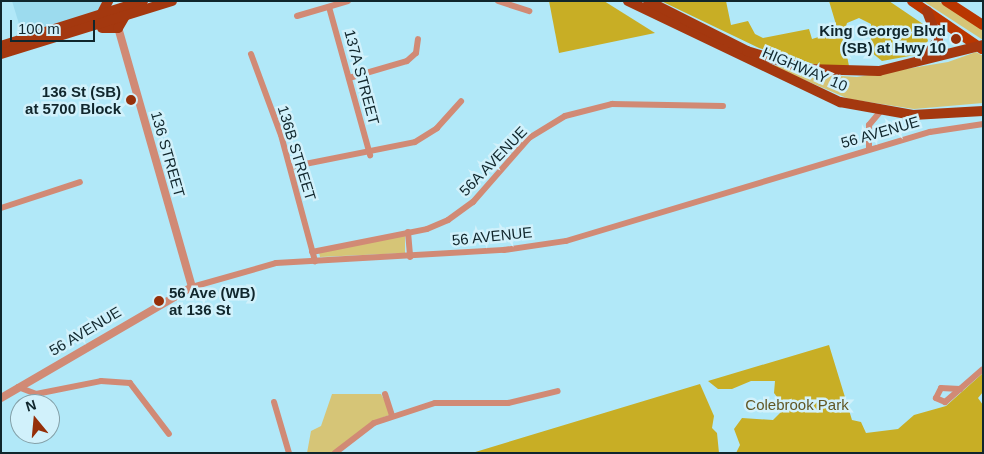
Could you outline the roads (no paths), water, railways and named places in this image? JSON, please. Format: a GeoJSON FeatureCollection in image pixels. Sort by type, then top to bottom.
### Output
{"type":"FeatureCollection","features":[{"type":"Feature","properties":{"kind":"highway"},"geometry":{"type":"LineString","coordinates":[[101,15],[108,1]]}},
{"type":"Feature","properties":{"kind":"highway"},"geometry":{"type":"LineString","coordinates":[[113,1],[129,1]]}},
{"type":"Feature","properties":{"kind":"highway"},"geometry":{"type":"LineString","coordinates":[[1,46],[143,1]]}},
{"type":"Feature","properties":{"kind":"highway"},"geometry":{"type":"LineString","coordinates":[[1,54],[172,1]]}},
{"type":"Feature","properties":{"kind":"highway","name":"HIGHWAY 10"},"geometry":{"type":"LineString","coordinates":[[628,1],[804,89],[880,112],[939,115],[983,110]]}},
{"type":"Feature","properties":{"kind":"highway","name":"HIGHWAY 10"},"geometry":{"type":"LineString","coordinates":[[648,1],[747,51],[807,69],[866,72],[916,63],[981,47]]}},
{"type":"Feature","properties":{"kind":"highway"},"geometry":{"type":"LineString","coordinates":[[916,63],[934,50],[938,40],[927,11]]}},
{"type":"Feature","properties":{"kind":"highway"},"geometry":{"type":"LineString","coordinates":[[30,45],[109,26],[118,28],[125,16]]}},
{"type":"Feature","properties":{"kind":"main road"},"geometry":{"type":"LineString","coordinates":[[912,1],[981,47]]}},
{"type":"Feature","properties":{"kind":"main road"},"geometry":{"type":"LineString","coordinates":[[946,1],[983,25]]}},
{"type":"Feature","properties":{"kind":"street"},"geometry":{"type":"LineString","coordinates":[[297,16],[348,1]]}},
{"type":"Feature","properties":{"kind":"street"},"geometry":{"type":"LineString","coordinates":[[498,1],[529,11]]}},
{"type":"Feature","properties":{"kind":"street","name":"137A STREET"},"geometry":{"type":"LineString","coordinates":[[329,7],[370,155]]}},
{"type":"Feature","properties":{"kind":"street","name":"136 STREET"},"geometry":{"type":"LineString","coordinates":[[118,28],[192,287]]}},
{"type":"Feature","properties":{"kind":"street"},"geometry":{"type":"LineString","coordinates":[[350,78],[407,61],[416,53],[418,39]]}},
{"type":"Feature","properties":{"kind":"street","name":"136B STREET"},"geometry":{"type":"LineString","coordinates":[[251,54],[290,168],[315,261]]}},
{"type":"Feature","properties":{"kind":"street"},"geometry":{"type":"LineString","coordinates":[[290,168],[370,155],[415,142],[437,128],[461,101]]}},
{"type":"Feature","properties":{"kind":"street","name":"56A AVENUE"},"geometry":{"type":"LineString","coordinates":[[312,252],[408,232],[448,220],[467,206],[529,138],[566,116],[612,104],[723,106]]}},
{"type":"Feature","properties":{"kind":"street"},"geometry":{"type":"LineString","coordinates":[[869,149],[872,120],[880,112]]}},
{"type":"Feature","properties":{"kind":"street","name":"56 AVENUE"},"geometry":{"type":"LineString","coordinates":[[1,398],[192,287],[254,267],[315,261],[410,256],[566,241],[869,149],[930,132],[983,124]]}},
{"type":"Feature","properties":{"kind":"street"},"geometry":{"type":"LineString","coordinates":[[1,208],[80,182]]}},
{"type":"Feature","properties":{"kind":"street"},"geometry":{"type":"LineString","coordinates":[[408,232],[410,256]]}},
{"type":"Feature","properties":{"kind":"street"},"geometry":{"type":"LineString","coordinates":[[960,389],[983,369]]}},
{"type":"Feature","properties":{"kind":"street"},"geometry":{"type":"LineString","coordinates":[[18,387],[36,394],[101,381],[130,383],[168,434]]}},
{"type":"Feature","properties":{"kind":"street"},"geometry":{"type":"LineString","coordinates":[[335,453],[392,415],[435,403],[508,403],[558,391]]}},
{"type":"Feature","properties":{"kind":"street"},"geometry":{"type":"LineString","coordinates":[[385,394],[392,415]]}},
{"type":"Feature","properties":{"kind":"street"},"geometry":{"type":"LineString","coordinates":[[274,402],[290,453]]}},
{"type":"Feature","properties":{"kind":"place","name":"King George Blvd (SB) at Hwy 10"},"geometry":{"type":"Point","coordinates":[956,39]}},
{"type":"Feature","properties":{"kind":"place","name":"136 St (SB) at 5700 Block"},"geometry":{"type":"Point","coordinates":[131,100]}},
{"type":"Feature","properties":{"kind":"place","name":"56 Ave (WB) at 136 St"},"geometry":{"type":"Point","coordinates":[159,301]}},
{"type":"Feature","properties":{"kind":"park label","name":"Colebrook Park"},"geometry":{"type":"Point","coordinates":[797,405]}}]}
